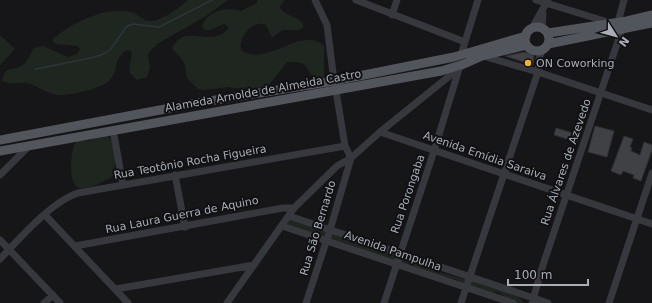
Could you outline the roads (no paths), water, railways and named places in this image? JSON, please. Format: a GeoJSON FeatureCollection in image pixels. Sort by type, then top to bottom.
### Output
{"type":"FeatureCollection","features":[{"type":"Feature","properties":{"kind":"main road"},"geometry":{"type":"LineString","coordinates":[[652,15],[617,25],[541,51],[527,45],[526,36],[541,30],[617,25],[652,23]]}},
{"type":"Feature","properties":{"kind":"main road"},"geometry":{"type":"LineString","coordinates":[[541,30],[541,51]]}},
{"type":"Feature","properties":{"kind":"main road","name":"Alameda Arnolde de Almeida Castro"},"geometry":{"type":"LineString","coordinates":[[0,140],[197,103],[334,81],[461,55],[526,36]]}},
{"type":"Feature","properties":{"kind":"main road","name":"Alameda Arnolde de Almeida Castro"},"geometry":{"type":"LineString","coordinates":[[0,151],[441,71],[462,66],[482,56],[527,45]]}},
{"type":"Feature","properties":{"kind":"main road"},"geometry":{"type":"LineString","coordinates":[[272,91],[274,102]]}},
{"type":"Feature","properties":{"kind":"street"},"geometry":{"type":"LineString","coordinates":[[316,0],[327,24],[334,81]]}},
{"type":"Feature","properties":{"kind":"street"},"geometry":{"type":"LineString","coordinates":[[356,0],[465,42]]}},
{"type":"Feature","properties":{"kind":"street"},"geometry":{"type":"LineString","coordinates":[[392,15],[397,0]]}},
{"type":"Feature","properties":{"kind":"street"},"geometry":{"type":"LineString","coordinates":[[461,55],[478,0]]}},
{"type":"Feature","properties":{"kind":"street"},"geometry":{"type":"LineString","coordinates":[[536,0],[548,2],[617,25]]}},
{"type":"Feature","properties":{"kind":"street","name":"Rua Álvares de Azevedo"},"geometry":{"type":"LineString","coordinates":[[533,301],[542,268],[601,94],[624,0]]}},
{"type":"Feature","properties":{"kind":"street"},"geometry":{"type":"LineString","coordinates":[[541,30],[543,12],[548,2]]}},
{"type":"Feature","properties":{"kind":"street"},"geometry":{"type":"LineString","coordinates":[[461,303],[538,72],[541,51]]}},
{"type":"Feature","properties":{"kind":"street"},"geometry":{"type":"LineString","coordinates":[[482,56],[538,72],[652,110]]}},
{"type":"Feature","properties":{"kind":"street"},"geometry":{"type":"LineString","coordinates":[[227,303],[294,208],[337,166],[351,158],[380,132],[462,66]]}},
{"type":"Feature","properties":{"kind":"street","name":"Rua Porongaba"},"geometry":{"type":"LineString","coordinates":[[384,303],[462,66]]}},
{"type":"Feature","properties":{"kind":"street"},"geometry":{"type":"LineString","coordinates":[[336,91],[345,146],[351,158]]}},
{"type":"Feature","properties":{"kind":"street"},"geometry":{"type":"LineString","coordinates":[[113,130],[123,185]]}},
{"type":"Feature","properties":{"kind":"street","name":"Avenida Emídia Saraiva"},"geometry":{"type":"LineString","coordinates":[[380,132],[652,224]]}},
{"type":"Feature","properties":{"kind":"street"},"geometry":{"type":"LineString","coordinates":[[0,175],[29,146]]}},
{"type":"Feature","properties":{"kind":"street","name":"Rua Teotônio Rocha Figueira"},"geometry":{"type":"LineString","coordinates":[[0,259],[45,215],[72,195],[175,175],[345,146]]}},
{"type":"Feature","properties":{"kind":"street","name":"Rua São Bernardo"},"geometry":{"type":"LineString","coordinates":[[306,303],[327,241],[351,158]]}},
{"type":"Feature","properties":{"kind":"street"},"geometry":{"type":"LineString","coordinates":[[609,303],[652,173]]}},
{"type":"Feature","properties":{"kind":"street"},"geometry":{"type":"LineString","coordinates":[[175,175],[185,226]]}},
{"type":"Feature","properties":{"kind":"street","name":"Rua Laura Guerra de Aquino"},"geometry":{"type":"LineString","coordinates":[[75,246],[283,208],[294,208]]}},
{"type":"Feature","properties":{"kind":"street"},"geometry":{"type":"LineString","coordinates":[[45,215],[128,303]]}},
{"type":"Feature","properties":{"kind":"street","name":"Avenida Pampulha"},"geometry":{"type":"LineString","coordinates":[[289,216],[469,277],[533,301],[548,303]]}},
{"type":"Feature","properties":{"kind":"street","name":"Avenida Pampulha"},"geometry":{"type":"LineString","coordinates":[[282,226],[513,303]]}},
{"type":"Feature","properties":{"kind":"street"},"geometry":{"type":"LineString","coordinates":[[0,240],[60,303]]}},
{"type":"Feature","properties":{"kind":"street"},"geometry":{"type":"LineString","coordinates":[[116,289],[254,265]]}},
{"type":"Feature","properties":{"kind":"street"},"geometry":{"type":"LineString","coordinates":[[497,298],[500,288]]}},
{"type":"Feature","properties":{"kind":"street"},"geometry":{"type":"LineString","coordinates":[[44,303],[53,295]]}},
{"type":"Feature","properties":{"kind":"waterway"},"geometry":{"type":"LineString","coordinates":[[36,69],[104,54],[110,50],[127,26],[133,24],[159,27],[212,0]]}},
{"type":"Feature","properties":{"kind":"place","name":"ON Coworking"},"geometry":{"type":"Point","coordinates":[528,63]}}]}
